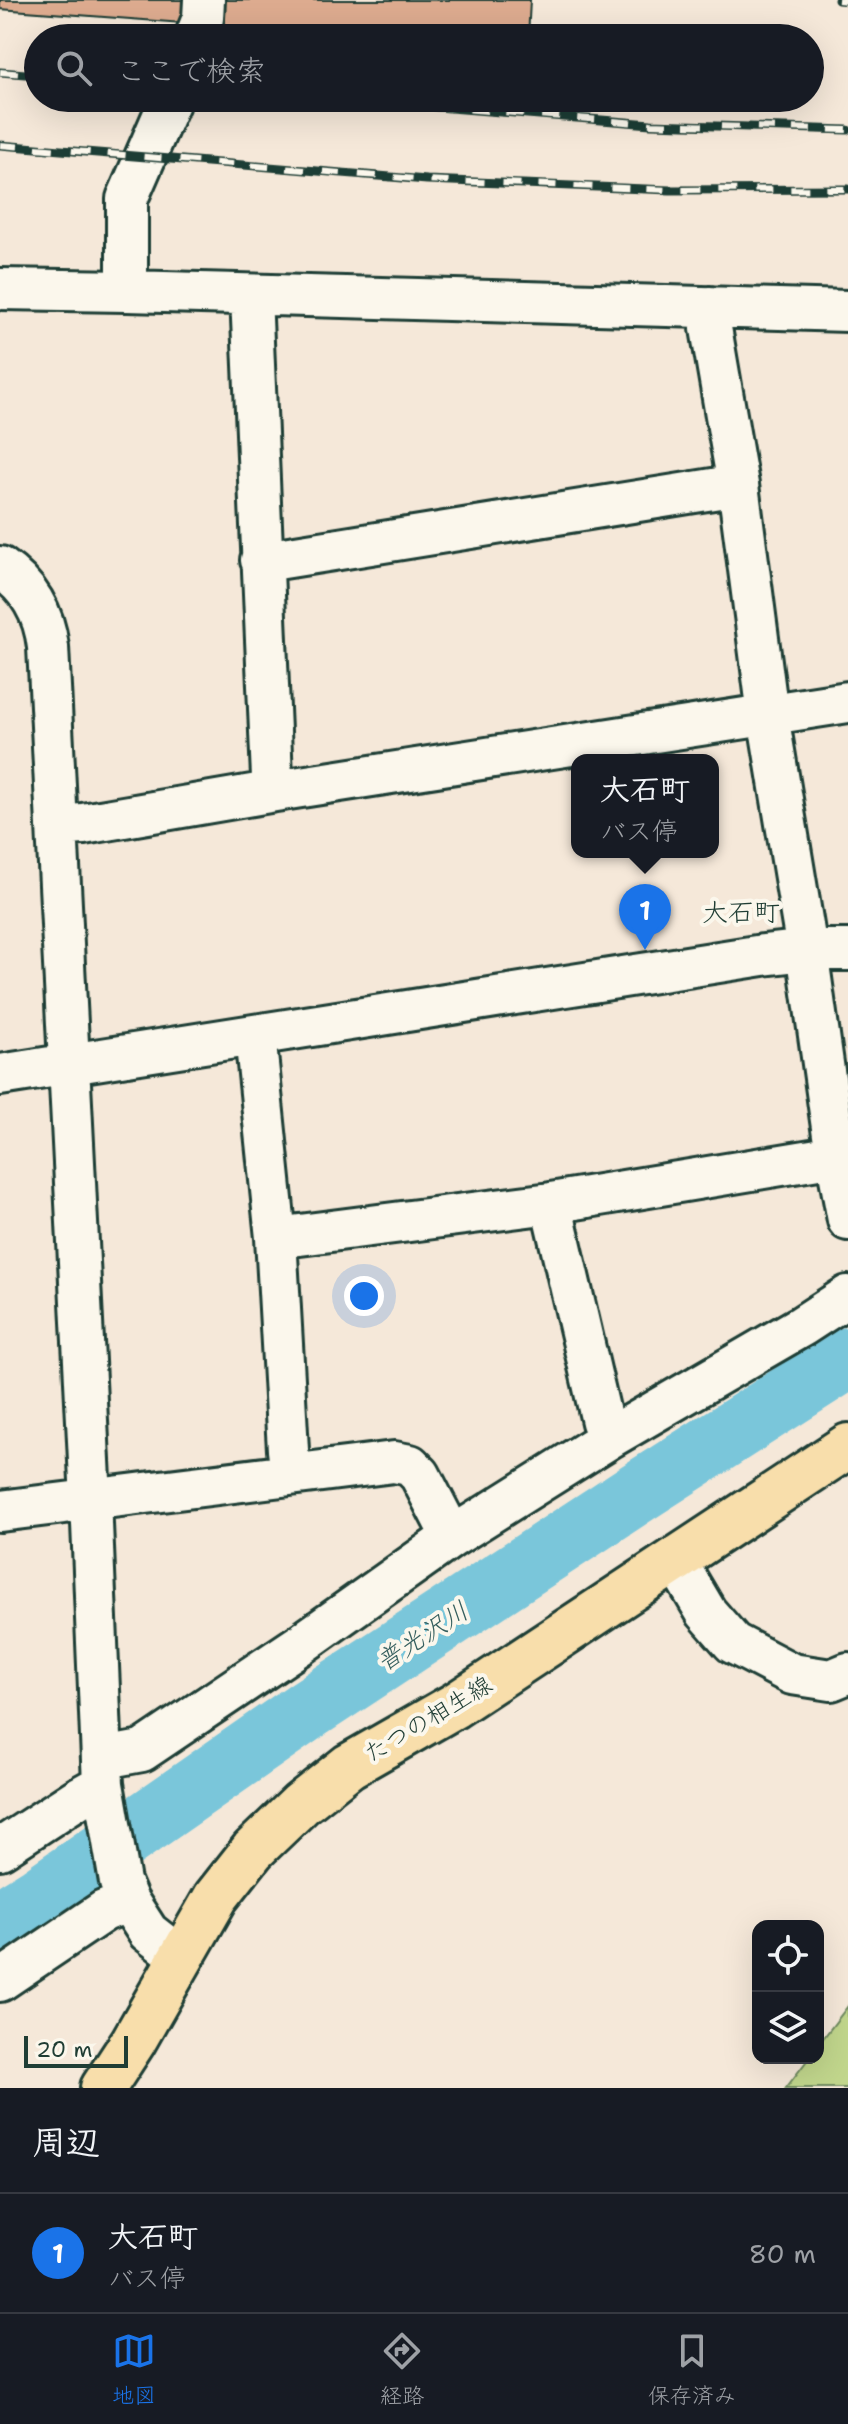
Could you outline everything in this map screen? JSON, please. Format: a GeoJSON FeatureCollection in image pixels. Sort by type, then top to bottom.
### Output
{"type":"FeatureCollection","features":[{"type":"Feature","properties":{"kind":"main road","name":"たつの相生線"},"geometry":{"type":"LineString","coordinates":[[103,2088],[216,1897],[253,1850],[301,1804],[349,1766],[454,1706],[848,1446]]}},
{"type":"Feature","properties":{"kind":"street"},"geometry":{"type":"LineString","coordinates":[[201,24],[204,0]]}},
{"type":"Feature","properties":{"kind":"street"},"geometry":{"type":"LineString","coordinates":[[127,291],[127,199],[165,112]]}},
{"type":"Feature","properties":{"kind":"street"},"geometry":{"type":"LineString","coordinates":[[0,289],[848,311]]}},
{"type":"Feature","properties":{"kind":"street"},"geometry":{"type":"LineString","coordinates":[[251,296],[261,560],[275,791]]}},
{"type":"Feature","properties":{"kind":"street"},"geometry":{"type":"LineString","coordinates":[[710,307],[738,485],[768,715],[848,1220]]}},
{"type":"Feature","properties":{"kind":"street"},"geometry":{"type":"LineString","coordinates":[[261,560],[738,485]]}},
{"type":"Feature","properties":{"kind":"street"},"geometry":{"type":"LineString","coordinates":[[0,567],[26,590],[38,606],[45,626],[50,671],[104,1780],[124,1892],[148,1932],[180,1957]]}},
{"type":"Feature","properties":{"kind":"street"},"geometry":{"type":"LineString","coordinates":[[57,826],[848,702]]}},
{"type":"Feature","properties":{"kind":"street"},"geometry":{"type":"LineString","coordinates":[[0,1075],[763,955],[807,950],[848,950]]}},
{"type":"Feature","properties":{"kind":"street"},"geometry":{"type":"LineString","coordinates":[[255,1035],[276,1238],[291,1474]]}},
{"type":"Feature","properties":{"kind":"street"},"geometry":{"type":"LineString","coordinates":[[276,1238],[551,1203],[836,1156]]}},
{"type":"Feature","properties":{"kind":"street"},"geometry":{"type":"LineString","coordinates":[[551,1203],[602,1422],[611,1437]]}},
{"type":"Feature","properties":{"kind":"street"},"geometry":{"type":"LineString","coordinates":[[0,1849],[452,1537],[611,1437],[848,1296]]}},
{"type":"Feature","properties":{"kind":"street"},"geometry":{"type":"LineString","coordinates":[[0,1511],[394,1462],[410,1465],[420,1475],[452,1537]]}},
{"type":"Feature","properties":{"kind":"street"},"geometry":{"type":"LineString","coordinates":[[676,1561],[706,1612],[733,1643],[792,1674],[831,1680],[848,1673]]}},
{"type":"Feature","properties":{"kind":"street"},"geometry":{"type":"LineString","coordinates":[[0,1981],[104,1911],[124,1892]]}},
{"type":"Feature","properties":{"kind":"green space"},"geometry":{"type":"Polygon","coordinates":[[[848,2006],[848,2088],[786,2088],[804,2064],[824,2064],[824,2037],[848,2006]]]}},
{"type":"Feature","properties":{"kind":"building"},"geometry":{"type":"Polygon","coordinates":[[[0,0],[530,0],[529,24],[196,24],[0,9],[0,0]]]}},
{"type":"Feature","properties":{"kind":"waterway","name":"普光沢川"},"geometry":{"type":"LineString","coordinates":[[0,1921],[307,1710],[848,1358]]}},
{"type":"Feature","properties":{"kind":"railway"},"geometry":{"type":"LineString","coordinates":[[838,0],[848,1]]}},
{"type":"Feature","properties":{"kind":"railway"},"geometry":{"type":"LineString","coordinates":[[0,72],[24,74]]}},
{"type":"Feature","properties":{"kind":"railway"},"geometry":{"type":"LineString","coordinates":[[501,112],[651,124],[848,130]]}},
{"type":"Feature","properties":{"kind":"railway"},"geometry":{"type":"LineString","coordinates":[[0,145],[427,180],[670,190],[848,189]]}},
{"type":"Feature","properties":{"kind":"place","name":"大石町"},"geometry":{"type":"Point","coordinates":[645,950]}},
{"type":"Feature","properties":{"kind":"district","name":"大石町"},"geometry":{"type":"Point","coordinates":[741,912]}}]}
